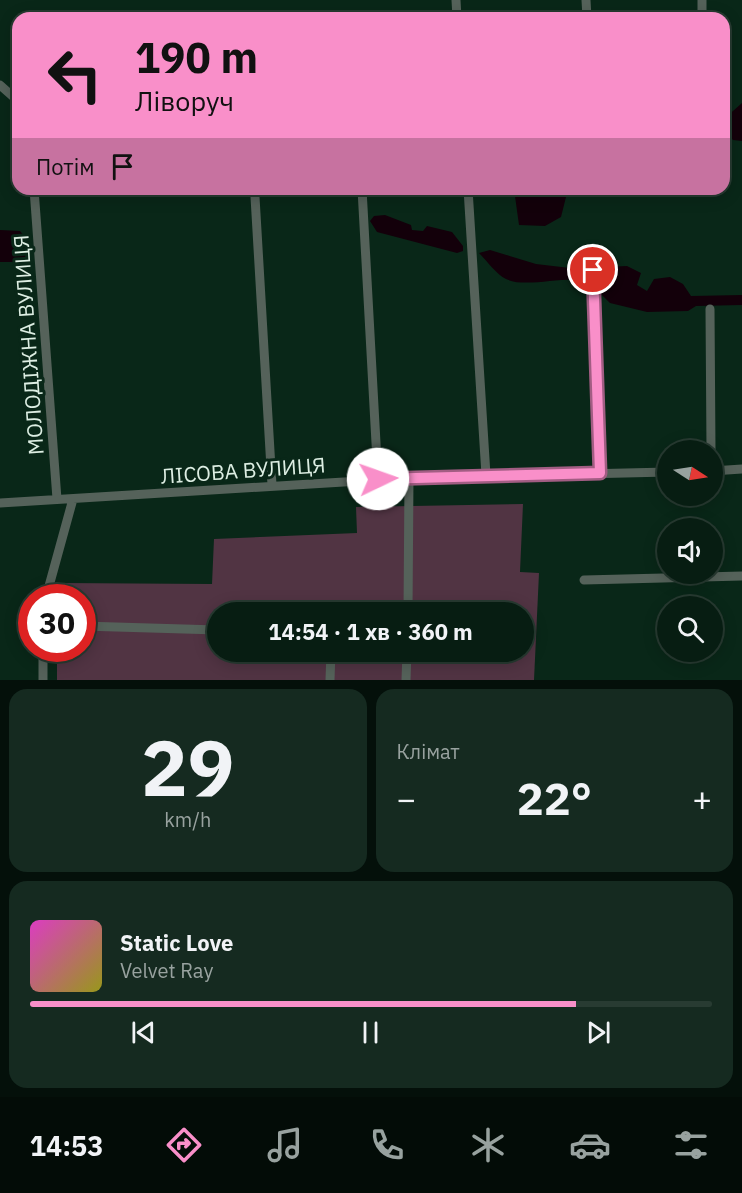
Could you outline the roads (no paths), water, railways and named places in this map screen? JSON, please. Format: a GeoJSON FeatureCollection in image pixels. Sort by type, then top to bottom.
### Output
{"type":"FeatureCollection","features":[{"type":"Feature","properties":{"kind":"street"},"geometry":{"type":"LineString","coordinates":[[0,85],[12,96]]}},
{"type":"Feature","properties":{"kind":"street","name":"МОЛОДІЖНА ВУЛИЦЯ"},"geometry":{"type":"LineString","coordinates":[[34,195],[57,499]]}},
{"type":"Feature","properties":{"kind":"street"},"geometry":{"type":"LineString","coordinates":[[362,195],[378,479]]}},
{"type":"Feature","properties":{"kind":"street"},"geometry":{"type":"LineString","coordinates":[[468,195],[486,476]]}},
{"type":"Feature","properties":{"kind":"street"},"geometry":{"type":"LineString","coordinates":[[255,197],[272,485]]}},
{"type":"Feature","properties":{"kind":"street"},"geometry":{"type":"LineString","coordinates":[[592,248],[600,473]]}},
{"type":"Feature","properties":{"kind":"street"},"geometry":{"type":"LineString","coordinates":[[710,309],[711,440]]}},
{"type":"Feature","properties":{"kind":"street"},"geometry":{"type":"LineString","coordinates":[[723,471],[742,470]]}},
{"type":"Feature","properties":{"kind":"street","name":"ЛІСОВА ВУЛИЦЯ"},"geometry":{"type":"LineString","coordinates":[[0,503],[378,479],[657,472]]}},
{"type":"Feature","properties":{"kind":"street"},"geometry":{"type":"LineString","coordinates":[[408,602],[409,478]]}},
{"type":"Feature","properties":{"kind":"street"},"geometry":{"type":"LineString","coordinates":[[50,584],[73,499]]}},
{"type":"Feature","properties":{"kind":"street"},"geometry":{"type":"LineString","coordinates":[[584,580],[742,576]]}},
{"type":"Feature","properties":{"kind":"street"},"geometry":{"type":"LineString","coordinates":[[96,626],[207,630]]}},
{"type":"Feature","properties":{"kind":"street"},"geometry":{"type":"LineString","coordinates":[[43,662],[43,680]]}},
{"type":"Feature","properties":{"kind":"street"},"geometry":{"type":"LineString","coordinates":[[330,680],[331,662]]}},
{"type":"Feature","properties":{"kind":"street"},"geometry":{"type":"LineString","coordinates":[[406,680],[407,662]]}}]}
